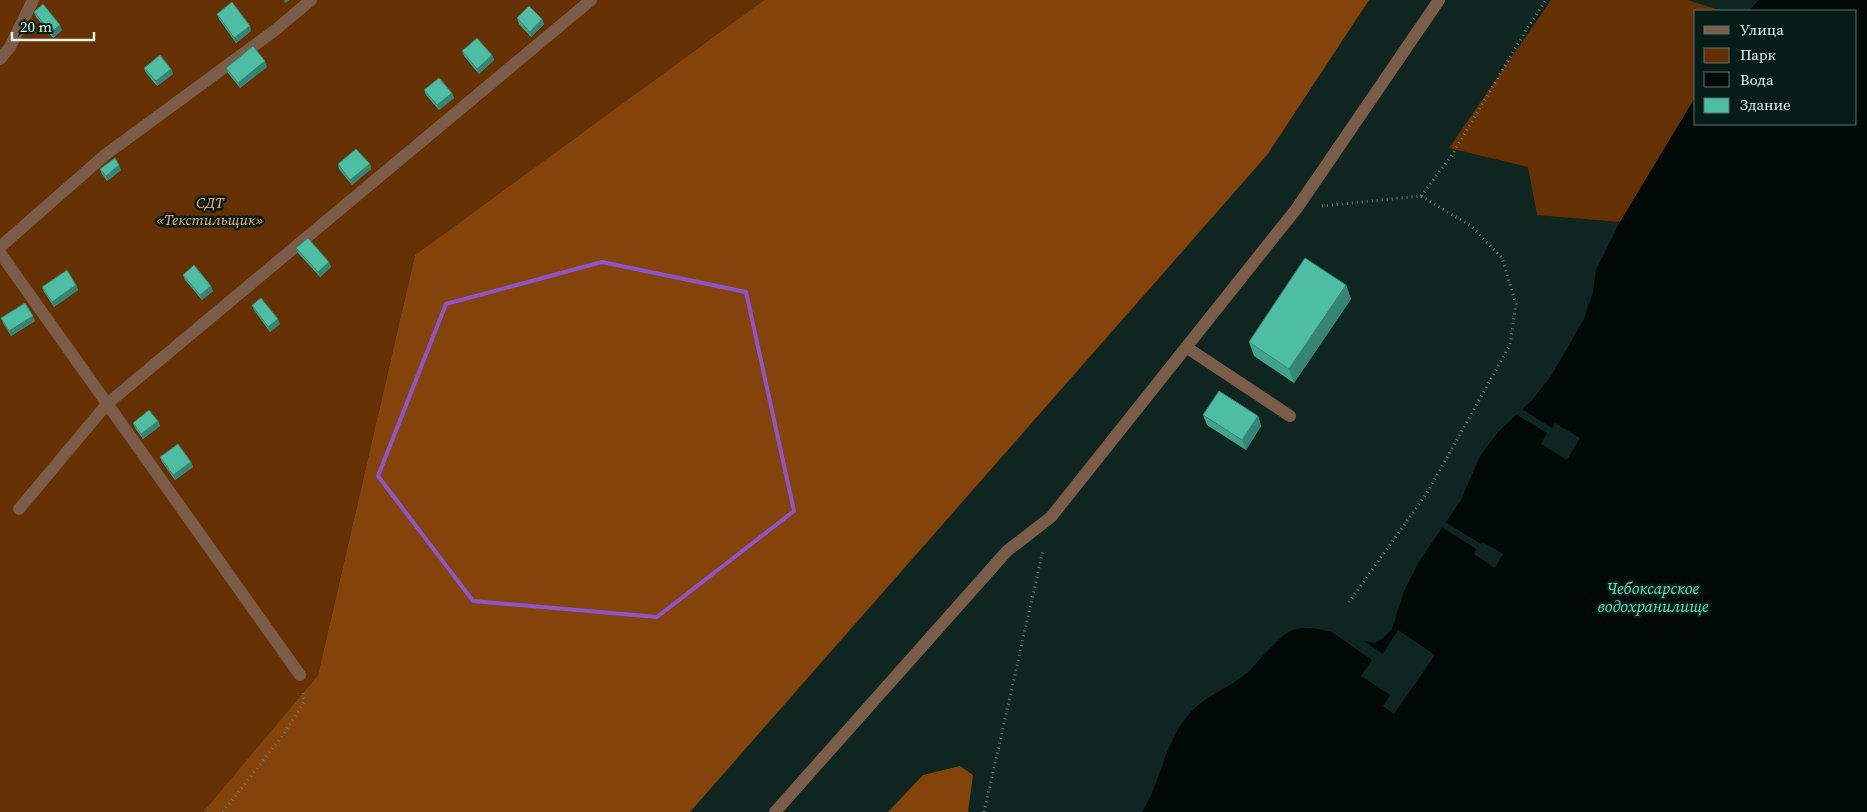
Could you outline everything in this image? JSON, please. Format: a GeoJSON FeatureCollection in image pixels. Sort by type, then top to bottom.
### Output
{"type":"FeatureCollection","features":[{"type":"Feature","properties":{"kind":"street"},"geometry":{"type":"LineString","coordinates":[[0,59],[10,47],[33,0]]}},
{"type":"Feature","properties":{"kind":"street"},"geometry":{"type":"LineString","coordinates":[[0,247],[106,155],[274,30],[311,0]]}},
{"type":"Feature","properties":{"kind":"street"},"geometry":{"type":"LineString","coordinates":[[19,509],[107,404],[591,0]]}},
{"type":"Feature","properties":{"kind":"street"},"geometry":{"type":"LineString","coordinates":[[775,812],[1007,551],[1050,517],[1296,208],[1440,0]]}},
{"type":"Feature","properties":{"kind":"street"},"geometry":{"type":"LineString","coordinates":[[0,253],[300,675]]}},
{"type":"Feature","properties":{"kind":"street"},"geometry":{"type":"LineString","coordinates":[[1186,347],[1290,416]]}},
{"type":"Feature","properties":{"kind":"path"},"geometry":{"type":"LineString","coordinates":[[1421,196],[1452,155],[1546,0]]}},
{"type":"Feature","properties":{"kind":"path"},"geometry":{"type":"LineString","coordinates":[[1296,208],[1421,196],[1471,226],[1502,258],[1516,304],[1510,345],[1427,493],[1350,602]]}},
{"type":"Feature","properties":{"kind":"path"},"geometry":{"type":"LineString","coordinates":[[984,812],[1050,517]]}},
{"type":"Feature","properties":{"kind":"path"},"geometry":{"type":"LineString","coordinates":[[224,812],[283,735],[304,702],[300,675]]}},
{"type":"Feature","properties":{"kind":"highlighted area"},"geometry":{"type":"Polygon","coordinates":[[[602,262],[746,292],[794,511],[657,617],[473,601],[378,476],[446,304],[602,262]]]}},
{"type":"Feature","properties":{"kind":"green space","name":"СДТ «Текстильщик»"},"geometry":{"type":"Polygon","coordinates":[[[0,0],[764,0],[415,255],[318,675],[203,812],[0,812],[0,0]]]}},
{"type":"Feature","properties":{"kind":"green space"},"geometry":{"type":"Polygon","coordinates":[[[1551,0],[1687,0],[1720,10],[1694,10],[1694,99],[1620,222],[1537,215],[1528,167],[1449,148],[1551,0]]]}},
{"type":"Feature","properties":{"kind":"shaded area"},"geometry":{"type":"Polygon","coordinates":[[[764,0],[1369,0],[1267,155],[690,812],[203,812],[318,675],[415,255],[764,0]]]}},
{"type":"Feature","properties":{"kind":"shaded area"},"geometry":{"type":"Polygon","coordinates":[[[960,766],[973,775],[968,812],[888,812],[923,775],[960,766]]]}},
{"type":"Feature","properties":{"kind":"water","name":"Чебоксарское водохранилище"},"geometry":{"type":"Polygon","coordinates":[[[1759,0],[1867,0],[1867,812],[1142,812],[1154,788],[1168,749],[1190,713],[1203,701],[1242,677],[1288,633],[1302,628],[1312,628],[1375,643],[1392,629],[1404,591],[1420,560],[1461,500],[1480,456],[1498,432],[1532,400],[1551,376],[1584,319],[1593,292],[1596,270],[1620,222],[1694,99],[1694,125],[1857,125],[1857,10],[1750,10],[1759,0]]]}},
{"type":"Feature","properties":{"kind":"pier"},"geometry":{"type":"Polygon","coordinates":[[[1520,408],[1552,428],[1555,423],[1580,438],[1567,460],[1541,444],[1547,433],[1514,413],[1520,408]]]}},
{"type":"Feature","properties":{"kind":"pier"},"geometry":{"type":"Polygon","coordinates":[[[1445,522],[1481,544],[1483,542],[1503,554],[1495,568],[1474,554],[1476,549],[1442,527],[1445,522]]]}},
{"type":"Feature","properties":{"kind":"pier"},"geometry":{"type":"Polygon","coordinates":[[[1326,628],[1358,637],[1383,654],[1398,630],[1435,655],[1394,714],[1383,706],[1390,695],[1361,676],[1372,660],[1326,628]]]}},
{"type":"Feature","properties":{"kind":"building"},"geometry":{"type":"Polygon","coordinates":[[[232,2],[250,26],[234,38],[217,14],[232,2]]]}},
{"type":"Feature","properties":{"kind":"building"},"geometry":{"type":"Polygon","coordinates":[[[43,4],[60,25],[51,32],[34,12],[43,4]]]}},
{"type":"Feature","properties":{"kind":"building"},"geometry":{"type":"Polygon","coordinates":[[[529,6],[542,19],[530,32],[517,18],[529,6]]]}},
{"type":"Feature","properties":{"kind":"building"},"geometry":{"type":"Polygon","coordinates":[[[477,38],[492,55],[477,69],[462,51],[477,38]]]}},
{"type":"Feature","properties":{"kind":"building"},"geometry":{"type":"Polygon","coordinates":[[[253,46],[265,61],[238,83],[226,68],[253,46]]]}},
{"type":"Feature","properties":{"kind":"building"},"geometry":{"type":"Polygon","coordinates":[[[160,55],[171,69],[156,81],[144,68],[160,55]]]}},
{"type":"Feature","properties":{"kind":"building"},"geometry":{"type":"Polygon","coordinates":[[[439,78],[452,93],[437,105],[424,90],[439,78]]]}},
{"type":"Feature","properties":{"kind":"building"},"geometry":{"type":"Polygon","coordinates":[[[356,149],[370,164],[350,180],[338,164],[356,149]]]}},
{"type":"Feature","properties":{"kind":"building"},"geometry":{"type":"Polygon","coordinates":[[[115,158],[119,165],[106,176],[100,169],[115,158]]]}},
{"type":"Feature","properties":{"kind":"building"},"geometry":{"type":"Polygon","coordinates":[[[308,238],[329,262],[318,272],[296,248],[308,238]]]}},
{"type":"Feature","properties":{"kind":"building"},"geometry":{"type":"Polygon","coordinates":[[[1305,258],[1346,285],[1289,369],[1249,342],[1305,258]]]}},
{"type":"Feature","properties":{"kind":"building"},"geometry":{"type":"Polygon","coordinates":[[[194,265],[211,286],[200,295],[183,275],[194,265]]]}},
{"type":"Feature","properties":{"kind":"building"},"geometry":{"type":"Polygon","coordinates":[[[67,270],[76,285],[52,302],[42,287],[67,270]]]}},
{"type":"Feature","properties":{"kind":"building"},"geometry":{"type":"Polygon","coordinates":[[[261,298],[278,319],[268,327],[252,305],[261,298]]]}},
{"type":"Feature","properties":{"kind":"building"},"geometry":{"type":"Polygon","coordinates":[[[25,303],[33,316],[9,331],[1,318],[25,303]]]}},
{"type":"Feature","properties":{"kind":"building"},"geometry":{"type":"Polygon","coordinates":[[[1219,391],[1258,416],[1242,440],[1203,415],[1219,391]]]}},
{"type":"Feature","properties":{"kind":"building"},"geometry":{"type":"Polygon","coordinates":[[[149,410],[158,421],[141,434],[133,423],[149,410]]]}},
{"type":"Feature","properties":{"kind":"building"},"geometry":{"type":"Polygon","coordinates":[[[178,444],[191,462],[173,475],[160,457],[178,444]]]}}]}
